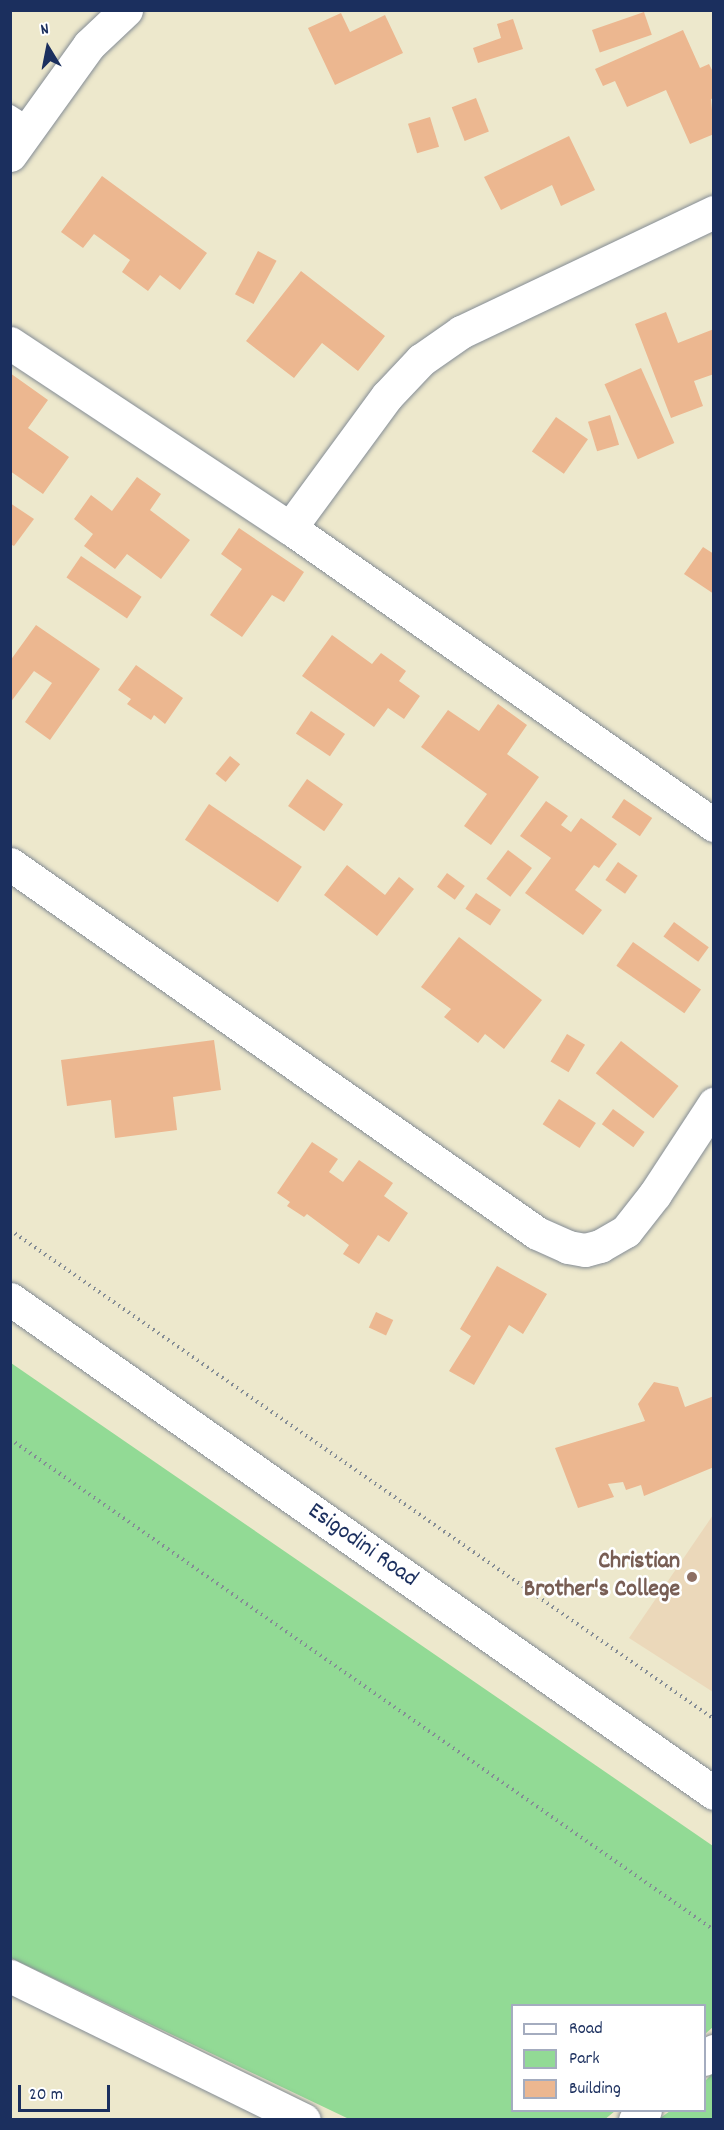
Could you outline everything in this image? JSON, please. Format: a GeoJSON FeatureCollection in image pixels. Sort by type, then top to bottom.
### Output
{"type":"FeatureCollection","features":[{"type":"Feature","properties":{"kind":"street"},"geometry":{"type":"LineString","coordinates":[[10,155],[20,121],[89,45],[126,10]]}},
{"type":"Feature","properties":{"kind":"street"},"geometry":{"type":"LineString","coordinates":[[290,528],[387,396],[421,360],[461,332],[714,212]]}},
{"type":"Feature","properties":{"kind":"street"},"geometry":{"type":"LineString","coordinates":[[10,344],[290,528],[714,825]]}},
{"type":"Feature","properties":{"kind":"street"},"geometry":{"type":"LineString","coordinates":[[10,864],[537,1233],[568,1247],[585,1250],[600,1246],[626,1231],[655,1194],[714,1104]]}},
{"type":"Feature","properties":{"kind":"street","name":"Esigodini Road"},"geometry":{"type":"LineString","coordinates":[[10,1299],[714,1793]]}},
{"type":"Feature","properties":{"kind":"street"},"geometry":{"type":"LineString","coordinates":[[10,1976],[304,2120]]}},
{"type":"Feature","properties":{"kind":"path"},"geometry":{"type":"LineString","coordinates":[[10,1230],[714,1719]]}},
{"type":"Feature","properties":{"kind":"path"},"geometry":{"type":"LineString","coordinates":[[10,1439],[714,1930]]}},
{"type":"Feature","properties":{"kind":"shaded area","name":"Christian Brother's College"},"geometry":{"type":"Polygon","coordinates":[[[713,1515],[714,1692],[629,1638],[713,1515]]]}},
{"type":"Feature","properties":{"kind":"green space"},"geometry":{"type":"Polygon","coordinates":[[[11,1363],[713,1846],[713,2027],[706,2033],[706,2004],[511,2004],[511,2112],[614,2112],[604,2120],[349,2119],[11,1958],[11,1363]]]}},
{"type":"Feature","properties":{"kind":"green space"},"geometry":{"type":"Polygon","coordinates":[[[713,2073],[713,2119],[659,2119],[669,2112],[706,2112],[706,2080],[713,2073]]]}},
{"type":"Feature","properties":{"kind":"building"},"geometry":{"type":"Polygon","coordinates":[[[644,12],[652,35],[600,53],[592,30],[644,12]]]}},
{"type":"Feature","properties":{"kind":"building"},"geometry":{"type":"Polygon","coordinates":[[[341,13],[350,32],[385,15],[403,53],[335,85],[308,28],[341,13]]]}},
{"type":"Feature","properties":{"kind":"building"},"geometry":{"type":"Polygon","coordinates":[[[513,19],[523,49],[478,63],[473,48],[501,38],[497,24],[513,19]]]}},
{"type":"Feature","properties":{"kind":"building"},"geometry":{"type":"Polygon","coordinates":[[[683,30],[700,68],[709,64],[714,74],[714,98],[711,99],[714,134],[690,144],[666,90],[627,107],[615,81],[603,86],[595,69],[683,30]]]}},
{"type":"Feature","properties":{"kind":"building"},"geometry":{"type":"Polygon","coordinates":[[[476,98],[489,132],[465,141],[452,107],[476,98]]]}},
{"type":"Feature","properties":{"kind":"building"},"geometry":{"type":"Polygon","coordinates":[[[430,117],[439,147],[417,153],[408,124],[430,117]]]}},
{"type":"Feature","properties":{"kind":"building"},"geometry":{"type":"Polygon","coordinates":[[[569,136],[595,190],[561,206],[552,185],[501,210],[484,177],[569,136]]]}},
{"type":"Feature","properties":{"kind":"building"},"geometry":{"type":"Polygon","coordinates":[[[102,176],[207,253],[180,290],[160,275],[148,291],[122,272],[130,260],[94,234],[83,248],[61,232],[102,176]]]}},
{"type":"Feature","properties":{"kind":"building"},"geometry":{"type":"Polygon","coordinates":[[[258,251],[277,261],[254,304],[235,294],[258,251]]]}},
{"type":"Feature","properties":{"kind":"building"},"geometry":{"type":"Polygon","coordinates":[[[301,271],[385,336],[358,371],[322,343],[294,378],[246,341],[301,271]]]}},
{"type":"Feature","properties":{"kind":"building"},"geometry":{"type":"Polygon","coordinates":[[[666,312],[678,343],[714,329],[714,374],[694,381],[703,406],[671,418],[635,324],[666,312]]]}},
{"type":"Feature","properties":{"kind":"building"},"geometry":{"type":"Polygon","coordinates":[[[641,368],[674,443],[638,459],[604,384],[641,368]]]}},
{"type":"Feature","properties":{"kind":"building"},"geometry":{"type":"Polygon","coordinates":[[[10,373],[48,400],[28,428],[69,457],[43,494],[10,471],[10,373]]]}},
{"type":"Feature","properties":{"kind":"building"},"geometry":{"type":"Polygon","coordinates":[[[610,415],[619,445],[597,451],[588,422],[610,415]]]}},
{"type":"Feature","properties":{"kind":"building"},"geometry":{"type":"Polygon","coordinates":[[[556,417],[588,439],[564,474],[532,451],[556,417]]]}},
{"type":"Feature","properties":{"kind":"building"},"geometry":{"type":"Polygon","coordinates":[[[137,477],[161,494],[150,510],[190,540],[161,579],[127,554],[115,569],[84,546],[93,534],[74,519],[91,495],[112,511],[137,477]]]}},
{"type":"Feature","properties":{"kind":"building"},"geometry":{"type":"Polygon","coordinates":[[[10,503],[34,519],[14,546],[10,544],[10,503]]]}},
{"type":"Feature","properties":{"kind":"building"},"geometry":{"type":"Polygon","coordinates":[[[239,528],[304,572],[284,602],[272,595],[242,637],[210,615],[242,569],[221,554],[239,528]]]}},
{"type":"Feature","properties":{"kind":"building"},"geometry":{"type":"Polygon","coordinates":[[[703,547],[714,554],[714,594],[684,574],[703,547]]]}},
{"type":"Feature","properties":{"kind":"building"},"geometry":{"type":"Polygon","coordinates":[[[81,556],[142,597],[127,618],[66,578],[81,556]]]}},
{"type":"Feature","properties":{"kind":"building"},"geometry":{"type":"Polygon","coordinates":[[[36,625],[100,669],[50,740],[25,722],[52,683],[34,671],[10,703],[10,661],[36,625]]]}},
{"type":"Feature","properties":{"kind":"building"},"geometry":{"type":"Polygon","coordinates":[[[332,635],[372,664],[381,653],[406,671],[399,681],[420,696],[404,719],[388,708],[374,727],[302,676],[332,635]]]}},
{"type":"Feature","properties":{"kind":"building"},"geometry":{"type":"Polygon","coordinates":[[[136,665],[183,698],[165,724],[154,715],[151,720],[127,704],[131,699],[118,690],[136,665]]]}},
{"type":"Feature","properties":{"kind":"building"},"geometry":{"type":"Polygon","coordinates":[[[498,704],[527,725],[507,754],[539,777],[491,845],[464,826],[487,794],[421,747],[448,710],[479,731],[498,704]]]}},
{"type":"Feature","properties":{"kind":"building"},"geometry":{"type":"Polygon","coordinates":[[[311,711],[345,734],[330,756],[296,733],[311,711]]]}},
{"type":"Feature","properties":{"kind":"building"},"geometry":{"type":"Polygon","coordinates":[[[230,756],[240,764],[226,782],[216,774],[230,756]]]}},
{"type":"Feature","properties":{"kind":"building"},"geometry":{"type":"Polygon","coordinates":[[[307,779],[343,804],[324,831],[288,806],[307,779]]]}},
{"type":"Feature","properties":{"kind":"building"},"geometry":{"type":"Polygon","coordinates":[[[624,799],[652,818],[640,836],[612,817],[624,799]]]}},
{"type":"Feature","properties":{"kind":"building"},"geometry":{"type":"Polygon","coordinates":[[[546,801],[568,816],[561,825],[571,832],[581,818],[617,844],[599,868],[594,865],[575,890],[602,910],[583,935],[525,893],[551,858],[520,836],[546,801]]]}},
{"type":"Feature","properties":{"kind":"building"},"geometry":{"type":"Polygon","coordinates":[[[209,804],[302,867],[278,902],[185,840],[209,804]]]}},
{"type":"Feature","properties":{"kind":"building"},"geometry":{"type":"Polygon","coordinates":[[[508,850],[532,868],[510,897],[486,879],[508,850]]]}},
{"type":"Feature","properties":{"kind":"building"},"geometry":{"type":"Polygon","coordinates":[[[618,862],[638,876],[625,894],[605,880],[618,862]]]}},
{"type":"Feature","properties":{"kind":"building"},"geometry":{"type":"Polygon","coordinates":[[[347,865],[385,895],[399,877],[414,889],[377,936],[324,895],[347,865]]]}},
{"type":"Feature","properties":{"kind":"building"},"geometry":{"type":"Polygon","coordinates":[[[447,873],[465,886],[455,900],[437,887],[447,873]]]}},
{"type":"Feature","properties":{"kind":"building"},"geometry":{"type":"Polygon","coordinates":[[[476,893],[501,910],[490,926],[465,909],[476,893]]]}},
{"type":"Feature","properties":{"kind":"building"},"geometry":{"type":"Polygon","coordinates":[[[674,922],[709,947],[698,962],[663,937],[674,922]]]}},
{"type":"Feature","properties":{"kind":"building"},"geometry":{"type":"Polygon","coordinates":[[[459,937],[542,1000],[504,1049],[485,1034],[478,1043],[444,1017],[451,1009],[421,987],[459,937]]]}},
{"type":"Feature","properties":{"kind":"building"},"geometry":{"type":"Polygon","coordinates":[[[633,942],[701,990],[684,1013],[616,966],[633,942]]]}},
{"type":"Feature","properties":{"kind":"building"},"geometry":{"type":"Polygon","coordinates":[[[567,1034],[585,1045],[569,1072],[551,1061],[567,1034]]]}},
{"type":"Feature","properties":{"kind":"building"},"geometry":{"type":"Polygon","coordinates":[[[214,1040],[221,1090],[173,1097],[177,1130],[115,1138],[111,1100],[67,1106],[61,1060],[214,1040]]]}},
{"type":"Feature","properties":{"kind":"building"},"geometry":{"type":"Polygon","coordinates":[[[621,1041],[679,1086],[653,1118],[596,1073],[621,1041]]]}},
{"type":"Feature","properties":{"kind":"building"},"geometry":{"type":"Polygon","coordinates":[[[559,1099],[596,1123],[580,1148],[543,1124],[559,1099]]]}},
{"type":"Feature","properties":{"kind":"building"},"geometry":{"type":"Polygon","coordinates":[[[613,1109],[645,1132],[633,1147],[602,1124],[613,1109]]]}},
{"type":"Feature","properties":{"kind":"building"},"geometry":{"type":"Polygon","coordinates":[[[312,1142],[338,1159],[329,1172],[343,1182],[359,1160],[393,1183],[384,1196],[408,1213],[389,1242],[378,1235],[359,1264],[343,1254],[349,1245],[307,1214],[304,1217],[287,1206],[290,1202],[277,1193],[312,1142]]]}},
{"type":"Feature","properties":{"kind":"building"},"geometry":{"type":"Polygon","coordinates":[[[497,1266],[547,1294],[523,1334],[509,1325],[474,1385],[449,1371],[471,1336],[460,1329],[497,1266]]]}},
{"type":"Feature","properties":{"kind":"building"},"geometry":{"type":"Polygon","coordinates":[[[376,1312],[393,1320],[386,1335],[369,1327],[376,1312]]]}},
{"type":"Feature","properties":{"kind":"building"},"geometry":{"type":"Polygon","coordinates":[[[654,1382],[678,1387],[685,1407],[714,1396],[714,1467],[644,1496],[641,1485],[626,1490],[623,1482],[608,1484],[614,1497],[578,1508],[555,1448],[645,1421],[638,1404],[654,1382]]]}},
{"type":"Feature","properties":{"kind":"place","name":"Christian Brother's College"},"geometry":{"type":"Point","coordinates":[692,1577]}}]}
